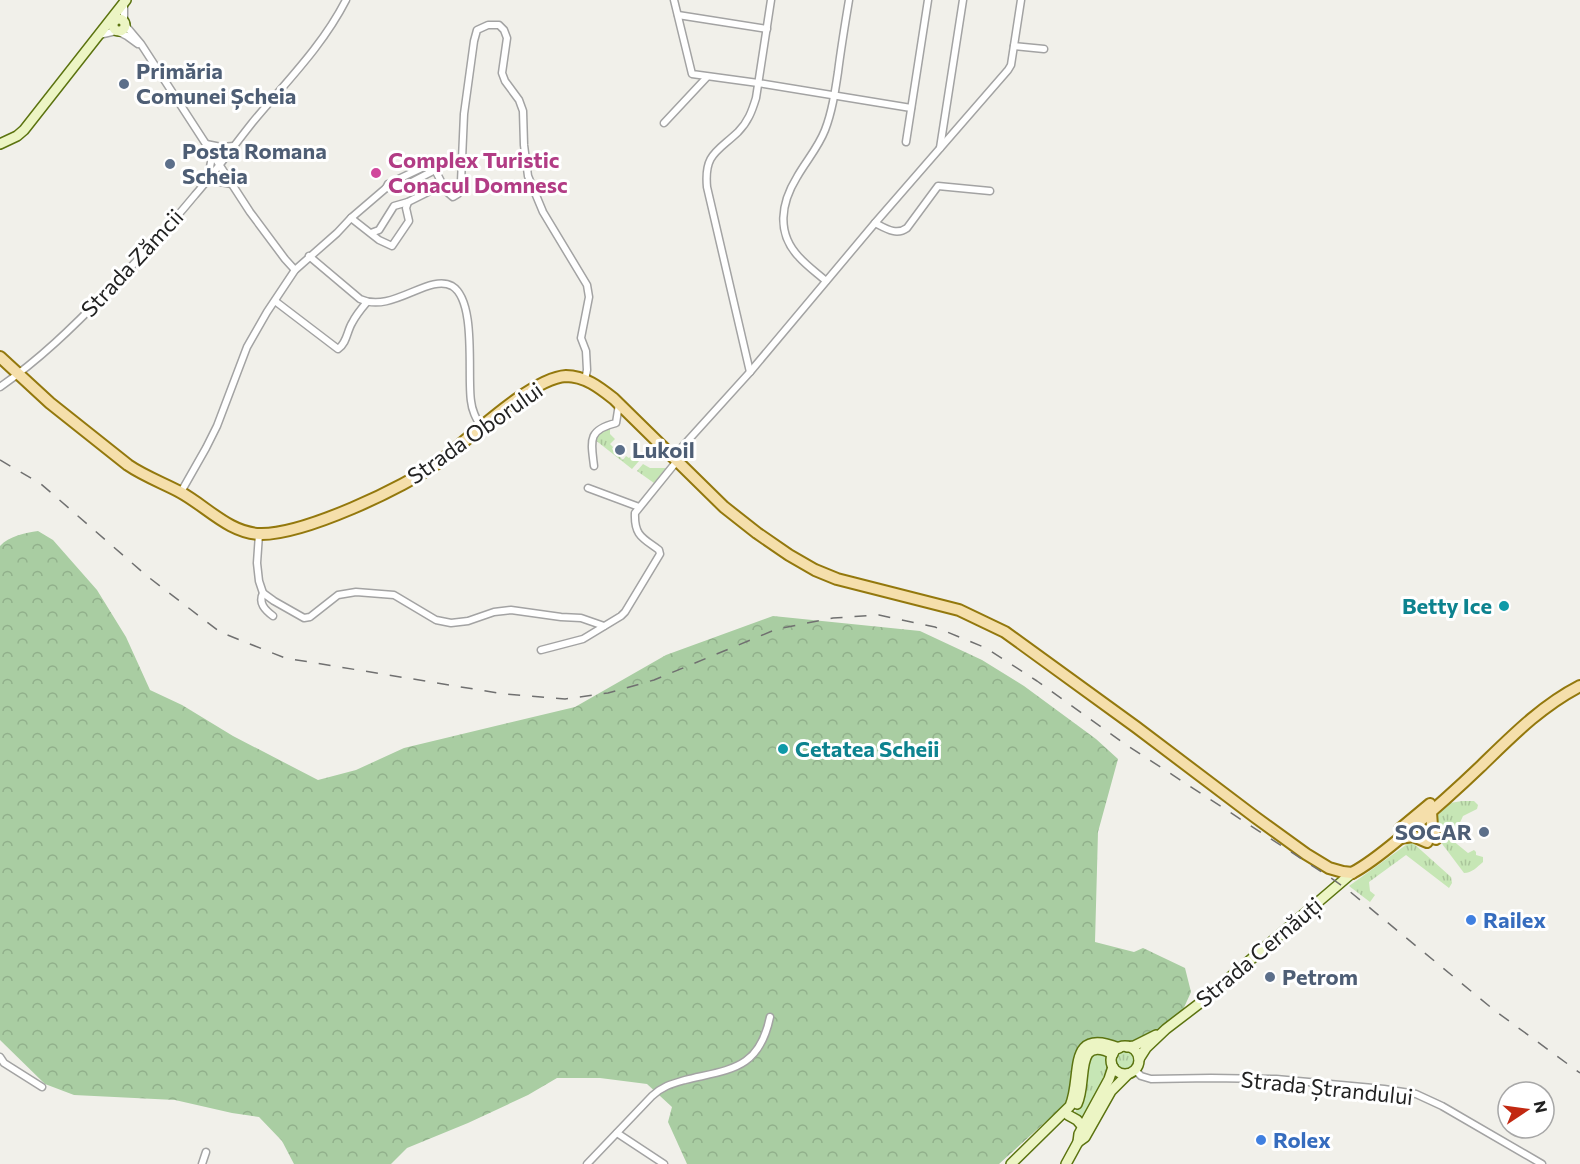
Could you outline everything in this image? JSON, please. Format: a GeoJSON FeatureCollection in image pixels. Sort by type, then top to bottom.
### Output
{"type":"FeatureCollection","features":[{"type":"Feature","properties":{"kind":"main road"},"geometry":{"type":"LineString","coordinates":[[0,144],[24,130],[99,35],[118,25],[124,1]]}},
{"type":"Feature","properties":{"kind":"main road","name":"Strada Oborului"},"geometry":{"type":"LineString","coordinates":[[0,357],[68,418],[128,465],[181,492],[226,523],[259,534],[279,532],[327,518],[363,503],[411,480],[440,461],[480,427],[546,382],[566,376],[585,380],[604,391],[619,404],[729,511],[757,534],[789,555],[816,570],[846,582],[958,610],[1005,632],[1306,854],[1329,868],[1352,873]]}},
{"type":"Feature","properties":{"kind":"main road","name":"Strada Cernăuți"},"geometry":{"type":"LineString","coordinates":[[1352,873],[1359,863],[1495,747],[1547,706],[1580,686]]}},
{"type":"Feature","properties":{"kind":"main road","name":"Strada Cernăuți"},"geometry":{"type":"LineString","coordinates":[[1139,1059],[1146,1048],[1166,1029],[1352,873],[1366,866],[1453,793],[1515,732]]}},
{"type":"Feature","properties":{"kind":"main road"},"geometry":{"type":"LineString","coordinates":[[1400,838],[1413,836],[1432,841],[1431,812]]}},
{"type":"Feature","properties":{"kind":"main road","name":"Strada Cernăuți"},"geometry":{"type":"LineString","coordinates":[[1051,1126],[1068,1115],[1080,1099],[1087,1054],[1097,1048],[1120,1050],[1134,1046],[1166,1029]]}},
{"type":"Feature","properties":{"kind":"main road","name":"Strada Cernăuți"},"geometry":{"type":"LineString","coordinates":[[1011,1164],[1070,1106],[1075,1094],[1077,1065],[1081,1052],[1092,1043],[1100,1042],[1120,1050]]}},
{"type":"Feature","properties":{"kind":"main road"},"geometry":{"type":"LineString","coordinates":[[1066,1164],[1078,1142],[1079,1134],[1107,1083],[1113,1067],[1112,1058],[1120,1050],[1135,1051],[1139,1059],[1132,1072],[1111,1091],[1085,1137],[1078,1142]]}},
{"type":"Feature","properties":{"kind":"main road"},"geometry":{"type":"LineString","coordinates":[[1113,1067],[1119,1073],[1132,1072]]}},
{"type":"Feature","properties":{"kind":"main road"},"geometry":{"type":"LineString","coordinates":[[1068,1115],[1074,1117],[1083,1127]]}},
{"type":"Feature","properties":{"kind":"street"},"geometry":{"type":"LineString","coordinates":[[674,0],[692,74],[911,108]]}},
{"type":"Feature","properties":{"kind":"street"},"geometry":{"type":"LineString","coordinates":[[750,372],[706,177],[713,154],[739,131],[752,112],[771,0]]}},
{"type":"Feature","properties":{"kind":"street"},"geometry":{"type":"LineString","coordinates":[[826,281],[799,257],[790,245],[785,234],[784,204],[789,191],[818,146],[825,130],[834,95],[849,0]]}},
{"type":"Feature","properties":{"kind":"street"},"geometry":{"type":"LineString","coordinates":[[906,142],[928,0]]}},
{"type":"Feature","properties":{"kind":"street"},"geometry":{"type":"LineString","coordinates":[[940,149],[963,0]]}},
{"type":"Feature","properties":{"kind":"street"},"geometry":{"type":"LineString","coordinates":[[541,650],[583,639],[616,621],[626,612],[660,554],[659,550],[638,533],[635,515],[639,507],[675,459],[1008,70],[1011,65],[1021,0]]}},
{"type":"Feature","properties":{"kind":"street","name":"Strada Zămcii"},"geometry":{"type":"LineString","coordinates":[[0,387],[74,325],[143,255],[316,48],[327,34],[343,1]]}},
{"type":"Feature","properties":{"kind":"street"},"geometry":{"type":"LineString","coordinates":[[678,15],[767,28]]}},
{"type":"Feature","properties":{"kind":"street"},"geometry":{"type":"LineString","coordinates":[[118,25],[143,48],[232,184],[295,270]]}},
{"type":"Feature","properties":{"kind":"street"},"geometry":{"type":"LineString","coordinates":[[181,492],[217,426],[247,347],[295,270],[386,188],[406,185],[433,167],[448,194],[455,197],[458,194],[461,182],[464,114],[475,34],[484,26],[499,25],[504,30],[507,38],[503,76],[519,100],[523,111],[528,176],[543,212],[584,279],[589,292],[581,339],[586,351],[585,380]]}},
{"type":"Feature","properties":{"kind":"street"},"geometry":{"type":"LineString","coordinates":[[1014,46],[1044,50]]}},
{"type":"Feature","properties":{"kind":"street"},"geometry":{"type":"LineString","coordinates":[[664,123],[707,77]]}},
{"type":"Feature","properties":{"kind":"street"},"geometry":{"type":"LineString","coordinates":[[208,147],[234,146]]}},
{"type":"Feature","properties":{"kind":"street"},"geometry":{"type":"LineString","coordinates":[[208,147],[211,162],[207,181],[232,184]]}},
{"type":"Feature","properties":{"kind":"street"},"geometry":{"type":"LineString","coordinates":[[370,233],[379,230],[392,208],[442,185]]}},
{"type":"Feature","properties":{"kind":"street"},"geometry":{"type":"LineString","coordinates":[[875,223],[891,231],[903,231],[938,186],[990,191]]}},
{"type":"Feature","properties":{"kind":"street"},"geometry":{"type":"LineString","coordinates":[[351,218],[389,246],[394,245],[409,221],[406,208],[408,202]]}},
{"type":"Feature","properties":{"kind":"street"},"geometry":{"type":"LineString","coordinates":[[309,256],[360,299],[367,302],[379,303],[392,300],[438,284],[449,285],[456,289],[463,303],[470,338],[470,398],[480,427]]}},
{"type":"Feature","properties":{"kind":"street"},"geometry":{"type":"LineString","coordinates":[[275,301],[338,349],[342,347],[351,325],[367,302]]}},
{"type":"Feature","properties":{"kind":"street"},"geometry":{"type":"LineString","coordinates":[[594,466],[592,436],[600,428],[616,423],[619,404]]}},
{"type":"Feature","properties":{"kind":"street"},"geometry":{"type":"LineString","coordinates":[[588,488],[639,507]]}},
{"type":"Feature","properties":{"kind":"street"},"geometry":{"type":"LineString","coordinates":[[259,534],[257,563],[263,593],[261,602],[273,616]]}},
{"type":"Feature","properties":{"kind":"street"},"geometry":{"type":"LineString","coordinates":[[263,593],[274,602],[304,618],[338,595],[356,592],[394,595],[436,620],[451,623],[511,610],[581,618],[604,626]]}},
{"type":"Feature","properties":{"kind":"street"},"geometry":{"type":"LineString","coordinates":[[586,1164],[663,1087],[720,1071],[752,1058],[768,1031],[771,1017]]}},
{"type":"Feature","properties":{"kind":"street"},"geometry":{"type":"LineString","coordinates":[[0,1057],[4,1063],[42,1087]]}},
{"type":"Feature","properties":{"kind":"street","name":"Strada Ștrandului"},"geometry":{"type":"LineString","coordinates":[[1132,1072],[1151,1079],[1276,1079],[1416,1094],[1442,1106],[1542,1164]]}},
{"type":"Feature","properties":{"kind":"street"},"geometry":{"type":"LineString","coordinates":[[617,1133],[664,1164]]}},
{"type":"Feature","properties":{"kind":"street"},"geometry":{"type":"LineString","coordinates":[[202,1164],[206,1152]]}},
{"type":"Feature","properties":{"kind":"green space"},"geometry":{"type":"Polygon","coordinates":[[[610,426],[610,434],[615,439],[610,444],[612,449],[623,460],[626,456],[629,458],[632,455],[639,461],[632,469],[594,439],[595,435],[610,426]]]}},
{"type":"Feature","properties":{"kind":"green space"},"geometry":{"type":"Polygon","coordinates":[[[643,464],[650,468],[666,468],[654,483],[637,471],[643,464]]]}},
{"type":"Feature","properties":{"kind":"green space"},"geometry":{"type":"Polygon","coordinates":[[[38,531],[53,540],[97,590],[126,637],[150,690],[182,705],[233,736],[318,780],[356,770],[404,748],[575,707],[666,655],[773,616],[920,631],[982,660],[1024,686],[1096,739],[1118,759],[1098,832],[1095,942],[1134,952],[1143,948],[1185,968],[1191,992],[1182,1012],[1139,1042],[1122,1045],[1100,1041],[1063,1106],[999,1164],[687,1164],[668,1122],[672,1107],[647,1084],[600,1078],[557,1078],[528,1095],[468,1123],[407,1148],[391,1164],[294,1164],[282,1141],[259,1117],[175,1100],[74,1095],[45,1084],[0,1040],[0,546],[13,537],[38,531]]]}},
{"type":"Feature","properties":{"kind":"green space"},"geometry":{"type":"Polygon","coordinates":[[[1474,801],[1478,805],[1477,809],[1463,816],[1452,840],[1468,853],[1474,850],[1476,855],[1483,857],[1483,862],[1476,868],[1464,873],[1440,841],[1434,819],[1450,803],[1474,801]]]}},
{"type":"Feature","properties":{"kind":"green space"},"geometry":{"type":"Polygon","coordinates":[[[1410,842],[1451,877],[1452,883],[1449,888],[1406,855],[1369,882],[1370,891],[1375,895],[1370,902],[1349,886],[1410,842]]]}},
{"type":"Feature","properties":{"kind":"green space"},"geometry":{"type":"Polygon","coordinates":[[[1125,1048],[1134,1052],[1138,1061],[1134,1070],[1125,1074],[1116,1070],[1112,1061],[1116,1052],[1125,1048]]]}},
{"type":"Feature","properties":{"kind":"green space"},"geometry":{"type":"Polygon","coordinates":[[[1102,1052],[1105,1056],[1107,1073],[1081,1118],[1074,1114],[1081,1101],[1087,1060],[1093,1053],[1102,1052]]]}},
{"type":"Feature","properties":{"kind":"railway"},"geometry":{"type":"LineString","coordinates":[[0,460],[41,484],[147,576],[220,632],[285,658],[504,694],[565,699],[608,693],[654,680],[777,629],[833,618],[879,615],[935,627],[986,648],[1037,681],[1125,744],[1331,878],[1494,1010],[1580,1073]]}},
{"type":"Feature","properties":{"kind":"place","name":"Primăria Comunei Șcheia"},"geometry":{"type":"Point","coordinates":[124,84]}},
{"type":"Feature","properties":{"kind":"place","name":"Posta Romana Scheia"},"geometry":{"type":"Point","coordinates":[170,164]}},
{"type":"Feature","properties":{"kind":"place","name":"Complex Turistic Conacul Domnesc"},"geometry":{"type":"Point","coordinates":[376,173]}},
{"type":"Feature","properties":{"kind":"place","name":"Lukoil"},"geometry":{"type":"Point","coordinates":[620,450]}},
{"type":"Feature","properties":{"kind":"place","name":"Betty Ice"},"geometry":{"type":"Point","coordinates":[1504,606]}},
{"type":"Feature","properties":{"kind":"place","name":"Cetatea Scheii"},"geometry":{"type":"Point","coordinates":[783,749]}},
{"type":"Feature","properties":{"kind":"place","name":"SOCAR"},"geometry":{"type":"Point","coordinates":[1484,832]}},
{"type":"Feature","properties":{"kind":"place","name":"Railex"},"geometry":{"type":"Point","coordinates":[1471,920]}},
{"type":"Feature","properties":{"kind":"place","name":"Petrom"},"geometry":{"type":"Point","coordinates":[1270,977]}},
{"type":"Feature","properties":{"kind":"place","name":"Rolex"},"geometry":{"type":"Point","coordinates":[1261,1140]}}]}
